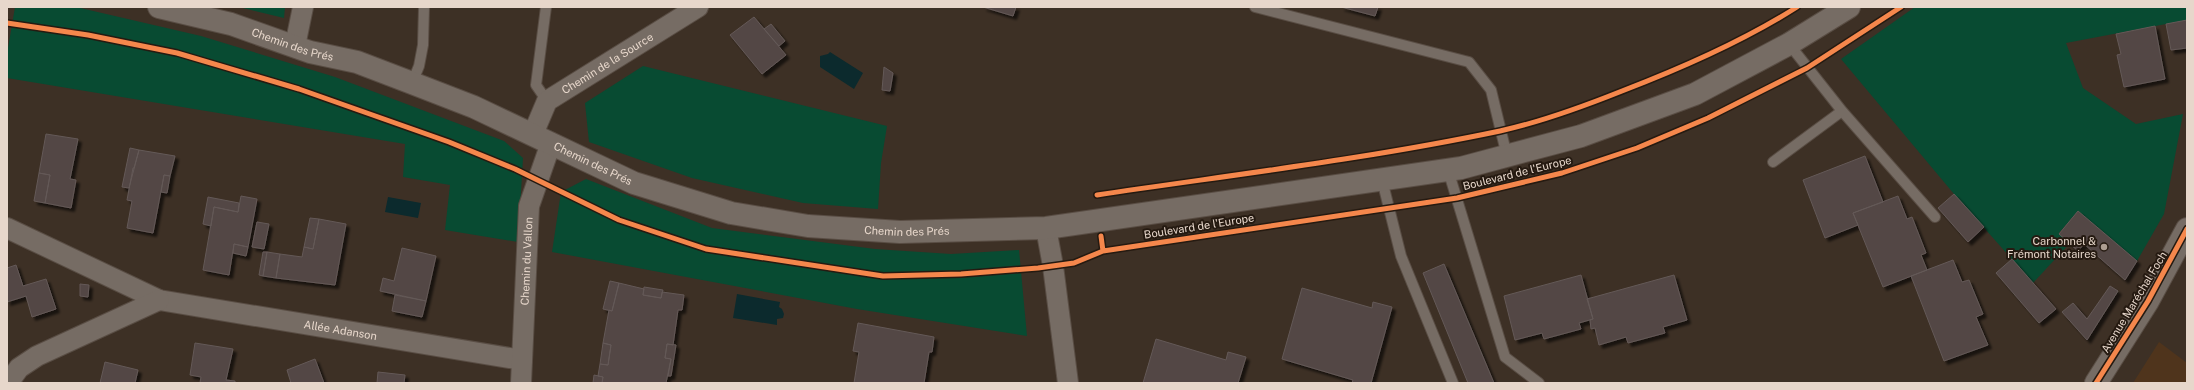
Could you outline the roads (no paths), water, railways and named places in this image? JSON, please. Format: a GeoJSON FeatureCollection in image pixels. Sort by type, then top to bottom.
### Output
{"type":"FeatureCollection","features":[{"type":"Feature","properties":{"kind":"street","name":"Chemin des Prés"},"geometry":{"type":"LineString","coordinates":[[158,7],[231,24],[295,46],[357,62],[412,83],[542,139],[634,183],[731,213],[808,226],[900,232],[1046,228]]}},
{"type":"Feature","properties":{"kind":"street"},"geometry":{"type":"LineString","coordinates":[[295,46],[303,7]]}},
{"type":"Feature","properties":{"kind":"street","name":"Chemin de la Source"},"geometry":{"type":"LineString","coordinates":[[547,101],[698,7]]}},
{"type":"Feature","properties":{"kind":"street","name":"Boulevard de l'Europe"},"geometry":{"type":"LineString","coordinates":[[1046,228],[1448,170],[1581,136],[1695,94],[1789,44],[1849,7]]}},
{"type":"Feature","properties":{"kind":"street"},"geometry":{"type":"LineString","coordinates":[[542,139],[547,101]]}},
{"type":"Feature","properties":{"kind":"street","name":"Chemin du Vallon"},"geometry":{"type":"LineString","coordinates":[[521,383],[529,206],[542,139]]}},
{"type":"Feature","properties":{"kind":"street","name":"Allée Adanson"},"geometry":{"type":"LineString","coordinates":[[7,228],[159,300],[522,360]]}},
{"type":"Feature","properties":{"kind":"street"},"geometry":{"type":"LineString","coordinates":[[1046,228],[1053,266],[1068,383]]}},
{"type":"Feature","properties":{"kind":"street","name":"Avenue Maréchal Foch"},"geometry":{"type":"LineString","coordinates":[[2096,383],[2148,301],[2187,229]]}},
{"type":"Feature","properties":{"kind":"street"},"geometry":{"type":"LineString","coordinates":[[8,383],[18,368],[37,356],[159,300]]}},
{"type":"Feature","properties":{"kind":"lane"},"geometry":{"type":"LineString","coordinates":[[412,83],[419,66],[423,45],[424,7]]}},
{"type":"Feature","properties":{"kind":"lane"},"geometry":{"type":"LineString","coordinates":[[546,7],[536,85],[547,101]]}},
{"type":"Feature","properties":{"kind":"lane"},"geometry":{"type":"LineString","coordinates":[[1255,7],[1469,62],[1491,90],[1507,156]]}},
{"type":"Feature","properties":{"kind":"lane"},"geometry":{"type":"LineString","coordinates":[[1789,44],[1842,111],[1934,218]]}},
{"type":"Feature","properties":{"kind":"lane"},"geometry":{"type":"LineString","coordinates":[[1773,162],[1842,111]]}},
{"type":"Feature","properties":{"kind":"lane"},"geometry":{"type":"LineString","coordinates":[[1448,170],[1505,357],[1539,383]]}},
{"type":"Feature","properties":{"kind":"lane"},"geometry":{"type":"LineString","coordinates":[[1382,180],[1401,256],[1454,383]]}},
{"type":"Feature","properties":{"kind":"water"},"geometry":{"type":"Polygon","coordinates":[[[830,52],[863,73],[854,89],[820,67],[820,56],[830,52]]]}},
{"type":"Feature","properties":{"kind":"water"},"geometry":{"type":"Polygon","coordinates":[[[388,197],[421,203],[418,218],[385,212],[388,197]]]}},
{"type":"Feature","properties":{"kind":"water"},"geometry":{"type":"Polygon","coordinates":[[[737,294],[780,302],[779,307],[782,309],[784,314],[783,318],[777,319],[777,325],[733,318],[737,294]]]}},
{"type":"Feature","properties":{"kind":"place","name":"Carbonnel & Frémont Notaires"},"geometry":{"type":"Point","coordinates":[2104,247]}}]}
